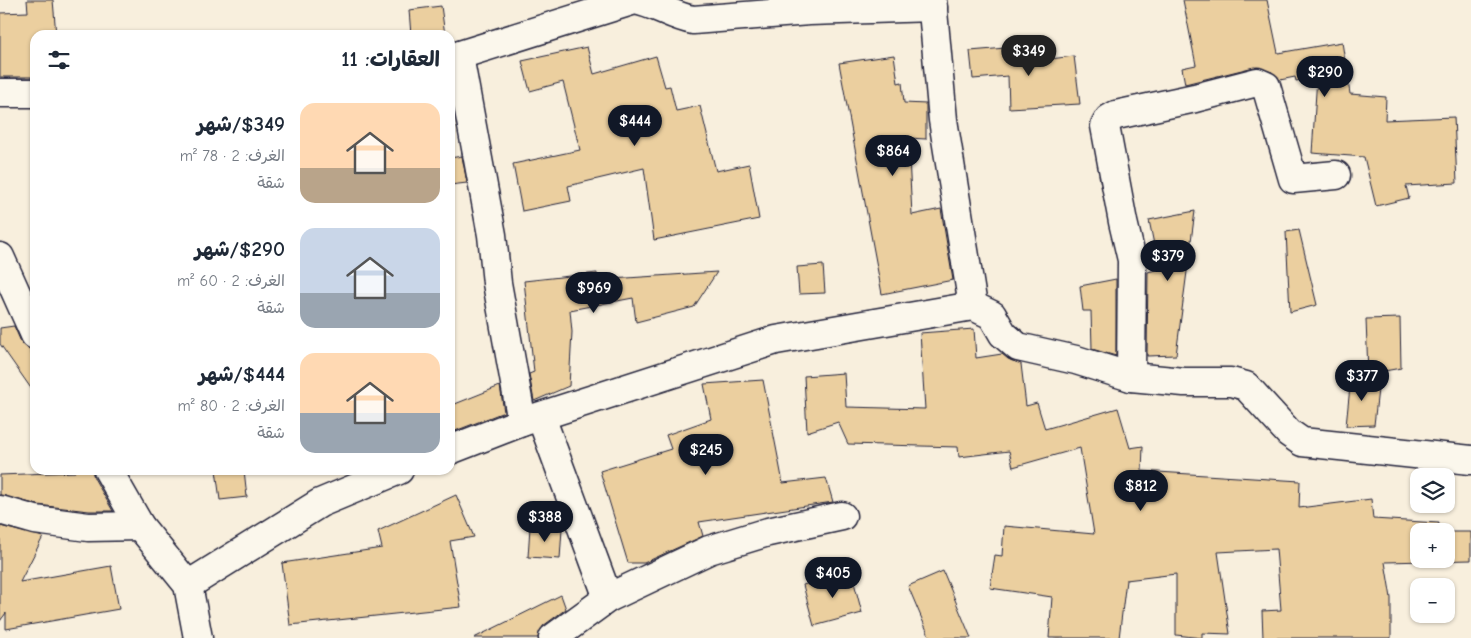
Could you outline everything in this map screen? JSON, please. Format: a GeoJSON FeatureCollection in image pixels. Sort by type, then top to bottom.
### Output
{"type":"FeatureCollection","features":[{"type":"Feature","properties":{"kind":"street"},"geometry":{"type":"LineString","coordinates":[[455,57],[635,0],[653,3],[680,17],[693,20],[933,4],[944,120],[973,306]]}},
{"type":"Feature","properties":{"kind":"street"},"geometry":{"type":"LineString","coordinates":[[455,62],[492,235],[497,283],[532,420],[608,598]]}},
{"type":"Feature","properties":{"kind":"street"},"geometry":{"type":"LineString","coordinates":[[1131,377],[1132,260],[1122,222],[1105,126],[1109,119],[1116,115],[1257,82],[1262,83],[1266,86],[1293,179],[1336,175]]}},
{"type":"Feature","properties":{"kind":"street"},"geometry":{"type":"LineString","coordinates":[[0,93],[30,93]]}},
{"type":"Feature","properties":{"kind":"street"},"geometry":{"type":"LineString","coordinates":[[0,257],[30,324]]}},
{"type":"Feature","properties":{"kind":"street"},"geometry":{"type":"LineString","coordinates":[[455,448],[532,420],[776,340],[973,306],[992,315],[1003,334],[1018,347],[1076,360],[1131,377],[1184,382],[1231,382],[1246,386],[1289,433],[1302,442],[1471,460]]}},
{"type":"Feature","properties":{"kind":"street"},"geometry":{"type":"LineString","coordinates":[[111,475],[140,526],[188,585],[198,638]]}},
{"type":"Feature","properties":{"kind":"street"},"geometry":{"type":"LineString","coordinates":[[188,585],[320,504],[387,475]]}},
{"type":"Feature","properties":{"kind":"street"},"geometry":{"type":"LineString","coordinates":[[0,510],[35,520],[88,527],[140,526]]}},
{"type":"Feature","properties":{"kind":"street"},"geometry":{"type":"LineString","coordinates":[[553,638],[581,628],[608,598],[709,550],[768,532],[842,516]]}},
{"type":"Feature","properties":{"kind":"building"},"geometry":{"type":"Polygon","coordinates":[[[27,0],[53,0],[56,30],[30,30],[30,77],[0,77],[0,13],[28,12],[27,0]]]}},
{"type":"Feature","properties":{"kind":"building"},"geometry":{"type":"Polygon","coordinates":[[[1183,0],[1267,0],[1278,53],[1342,42],[1350,94],[1386,97],[1385,120],[1454,117],[1457,183],[1406,186],[1409,198],[1376,206],[1364,157],[1312,153],[1317,77],[1296,81],[1295,77],[1280,80],[1272,72],[1254,67],[1185,84],[1182,68],[1196,65],[1183,0]]]}},
{"type":"Feature","properties":{"kind":"building"},"geometry":{"type":"Polygon","coordinates":[[[441,6],[444,30],[411,30],[409,10],[441,6]]]}},
{"type":"Feature","properties":{"kind":"building"},"geometry":{"type":"Polygon","coordinates":[[[587,47],[594,74],[656,56],[665,87],[670,86],[676,111],[700,106],[716,171],[749,164],[759,219],[654,240],[644,168],[568,186],[571,201],[522,211],[513,164],[580,150],[563,82],[530,91],[522,61],[587,47]]]}},
{"type":"Feature","properties":{"kind":"building"},"geometry":{"type":"Polygon","coordinates":[[[1018,47],[1019,63],[1074,56],[1080,104],[1009,108],[1008,76],[973,79],[970,51],[1018,47]]]}},
{"type":"Feature","properties":{"kind":"building"},"geometry":{"type":"Polygon","coordinates":[[[894,55],[898,83],[902,82],[904,103],[926,104],[926,139],[908,138],[912,215],[941,209],[953,280],[882,294],[839,63],[894,55]]]}},
{"type":"Feature","properties":{"kind":"building"},"geometry":{"type":"Polygon","coordinates":[[[462,156],[467,183],[455,184],[455,157],[462,156]]]}},
{"type":"Feature","properties":{"kind":"building"},"geometry":{"type":"Polygon","coordinates":[[[1195,211],[1176,355],[1147,356],[1148,272],[1159,269],[1149,220],[1195,211]]]}},
{"type":"Feature","properties":{"kind":"building"},"geometry":{"type":"Polygon","coordinates":[[[1299,230],[1317,305],[1290,312],[1286,232],[1299,230]]]}},
{"type":"Feature","properties":{"kind":"building"},"geometry":{"type":"Polygon","coordinates":[[[823,265],[825,293],[799,294],[797,267],[823,265]]]}},
{"type":"Feature","properties":{"kind":"building"},"geometry":{"type":"Polygon","coordinates":[[[717,272],[694,307],[636,322],[633,298],[570,310],[572,332],[569,386],[534,401],[529,374],[534,372],[524,281],[597,273],[597,280],[717,272]]]}},
{"type":"Feature","properties":{"kind":"building"},"geometry":{"type":"Polygon","coordinates":[[[1116,279],[1116,356],[1092,349],[1091,311],[1083,311],[1080,286],[1116,279]]]}},
{"type":"Feature","properties":{"kind":"building"},"geometry":{"type":"Polygon","coordinates":[[[1400,318],[1401,368],[1368,374],[1366,319],[1400,318]]]}},
{"type":"Feature","properties":{"kind":"building"},"geometry":{"type":"Polygon","coordinates":[[[14,326],[21,342],[30,349],[30,387],[0,344],[0,328],[14,326]]]}},
{"type":"Feature","properties":{"kind":"building"},"geometry":{"type":"Polygon","coordinates":[[[974,329],[976,358],[1002,354],[1008,359],[1021,364],[1026,406],[1037,403],[1045,429],[1118,408],[1130,448],[1143,446],[1142,471],[1300,481],[1299,508],[1371,499],[1373,519],[1439,523],[1410,523],[1410,561],[1385,562],[1391,598],[1391,638],[1263,638],[1262,611],[1281,610],[1276,549],[1218,552],[1230,634],[1202,633],[1202,638],[1176,635],[1176,574],[1126,580],[1119,638],[1049,638],[1052,597],[990,588],[995,555],[1002,556],[1004,526],[1094,534],[1080,448],[1013,467],[1009,451],[959,457],[958,447],[848,444],[838,422],[807,432],[804,376],[844,373],[846,407],[925,409],[920,333],[974,329]]]}},
{"type":"Feature","properties":{"kind":"building"},"geometry":{"type":"Polygon","coordinates":[[[1351,377],[1379,380],[1374,425],[1346,426],[1351,377]]]}},
{"type":"Feature","properties":{"kind":"building"},"geometry":{"type":"Polygon","coordinates":[[[763,380],[783,483],[826,478],[833,502],[699,522],[703,536],[644,563],[628,563],[600,471],[671,449],[666,435],[711,419],[704,384],[763,380]]]}},
{"type":"Feature","properties":{"kind":"building"},"geometry":{"type":"Polygon","coordinates":[[[500,386],[504,412],[455,431],[455,404],[500,386]]]}},
{"type":"Feature","properties":{"kind":"building"},"geometry":{"type":"Polygon","coordinates":[[[0,475],[93,475],[113,511],[89,511],[38,505],[0,495],[0,475]]]}},
{"type":"Feature","properties":{"kind":"building"},"geometry":{"type":"Polygon","coordinates":[[[217,475],[245,475],[247,497],[220,500],[217,475]]]}},
{"type":"Feature","properties":{"kind":"building"},"geometry":{"type":"Polygon","coordinates":[[[456,495],[474,537],[450,541],[461,607],[290,625],[282,563],[382,548],[378,531],[456,495]]]}},
{"type":"Feature","properties":{"kind":"building"},"geometry":{"type":"Polygon","coordinates":[[[0,526],[43,537],[20,582],[111,566],[119,609],[6,629],[6,613],[0,621],[0,526]]]}},
{"type":"Feature","properties":{"kind":"building"},"geometry":{"type":"Polygon","coordinates":[[[530,527],[562,529],[560,559],[528,557],[530,527]]]}},
{"type":"Feature","properties":{"kind":"building"},"geometry":{"type":"Polygon","coordinates":[[[1455,532],[1471,532],[1471,560],[1455,560],[1455,532]]]}},
{"type":"Feature","properties":{"kind":"building"},"geometry":{"type":"Polygon","coordinates":[[[851,571],[862,613],[814,626],[803,585],[851,571]]]}},
{"type":"Feature","properties":{"kind":"building"},"geometry":{"type":"Polygon","coordinates":[[[943,571],[971,638],[930,638],[908,586],[943,571]]]}},
{"type":"Feature","properties":{"kind":"building"},"geometry":{"type":"Polygon","coordinates":[[[561,595],[566,609],[543,626],[538,638],[474,638],[561,595]]]}}]}
